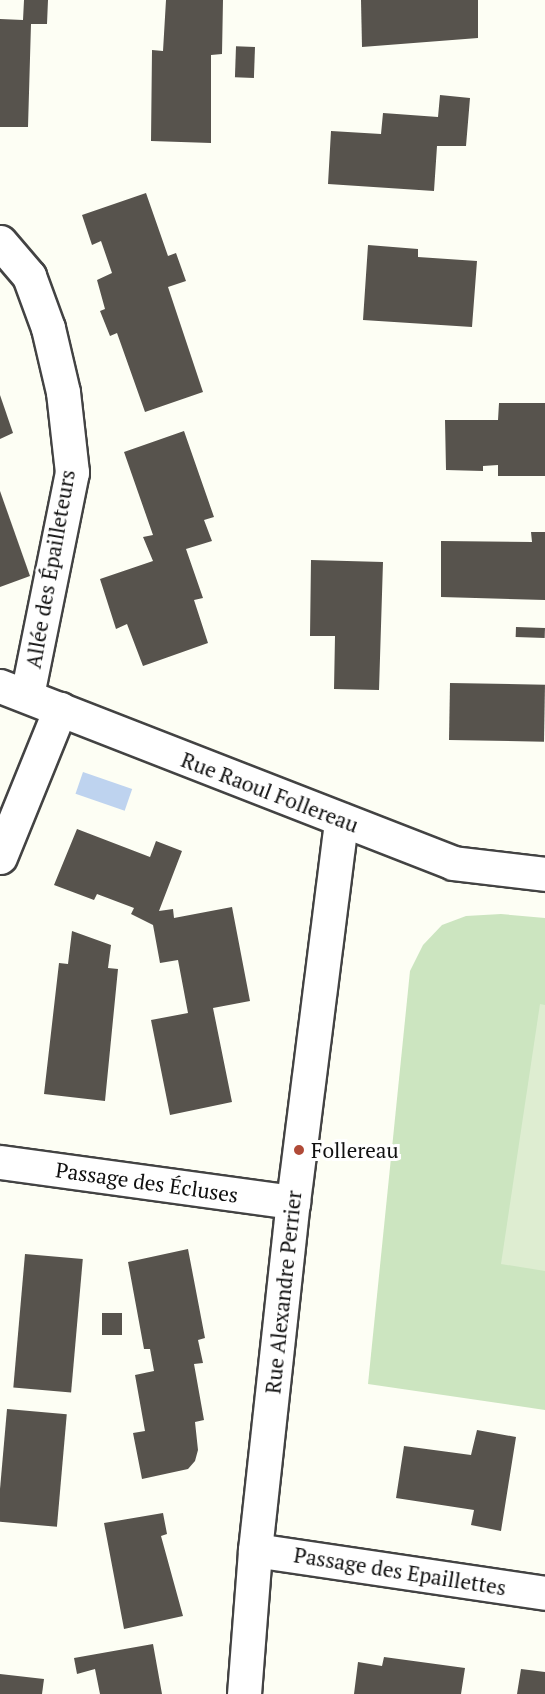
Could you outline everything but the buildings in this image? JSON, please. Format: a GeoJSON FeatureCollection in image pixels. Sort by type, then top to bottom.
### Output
{"type":"FeatureCollection","features":[{"type":"Feature","properties":{"kind":"street","name":"Allée des Épailleteurs"},"geometry":{"type":"LineString","coordinates":[[0,242],[29,276],[48,328],[63,392],[72,472],[13,691]]}},
{"type":"Feature","properties":{"kind":"street","name":"Rue Raoul Follereau"},"geometry":{"type":"LineString","coordinates":[[13,691],[453,863],[545,874]]}},
{"type":"Feature","properties":{"kind":"street"},"geometry":{"type":"LineString","coordinates":[[0,857],[60,709]]}},
{"type":"Feature","properties":{"kind":"street","name":"Rue Alexandre Perrier"},"geometry":{"type":"LineString","coordinates":[[244,1694],[255,1550],[293,1202],[341,820]]}},
{"type":"Feature","properties":{"kind":"street","name":"Passage des Écluses"},"geometry":{"type":"LineString","coordinates":[[0,1162],[293,1202]]}},
{"type":"Feature","properties":{"kind":"street","name":"Passage des Epaillettes"},"geometry":{"type":"LineString","coordinates":[[255,1550],[545,1593]]}},
{"type":"Feature","properties":{"kind":"green space"},"geometry":{"type":"Polygon","coordinates":[[[501,914],[545,918],[545,1410],[368,1384],[410,971],[423,945],[442,925],[466,916],[501,914]]]}},
{"type":"Feature","properties":{"kind":"green space"},"geometry":{"type":"Polygon","coordinates":[[[540,1004],[545,1005],[545,1271],[501,1264],[540,1004]]]}},
{"type":"Feature","properties":{"kind":"water"},"geometry":{"type":"Polygon","coordinates":[[[83,772],[132,789],[125,811],[76,794],[83,772]]]}},
{"type":"Feature","properties":{"kind":"place","name":"Follereau"},"geometry":{"type":"Point","coordinates":[299,1150]}}]}
